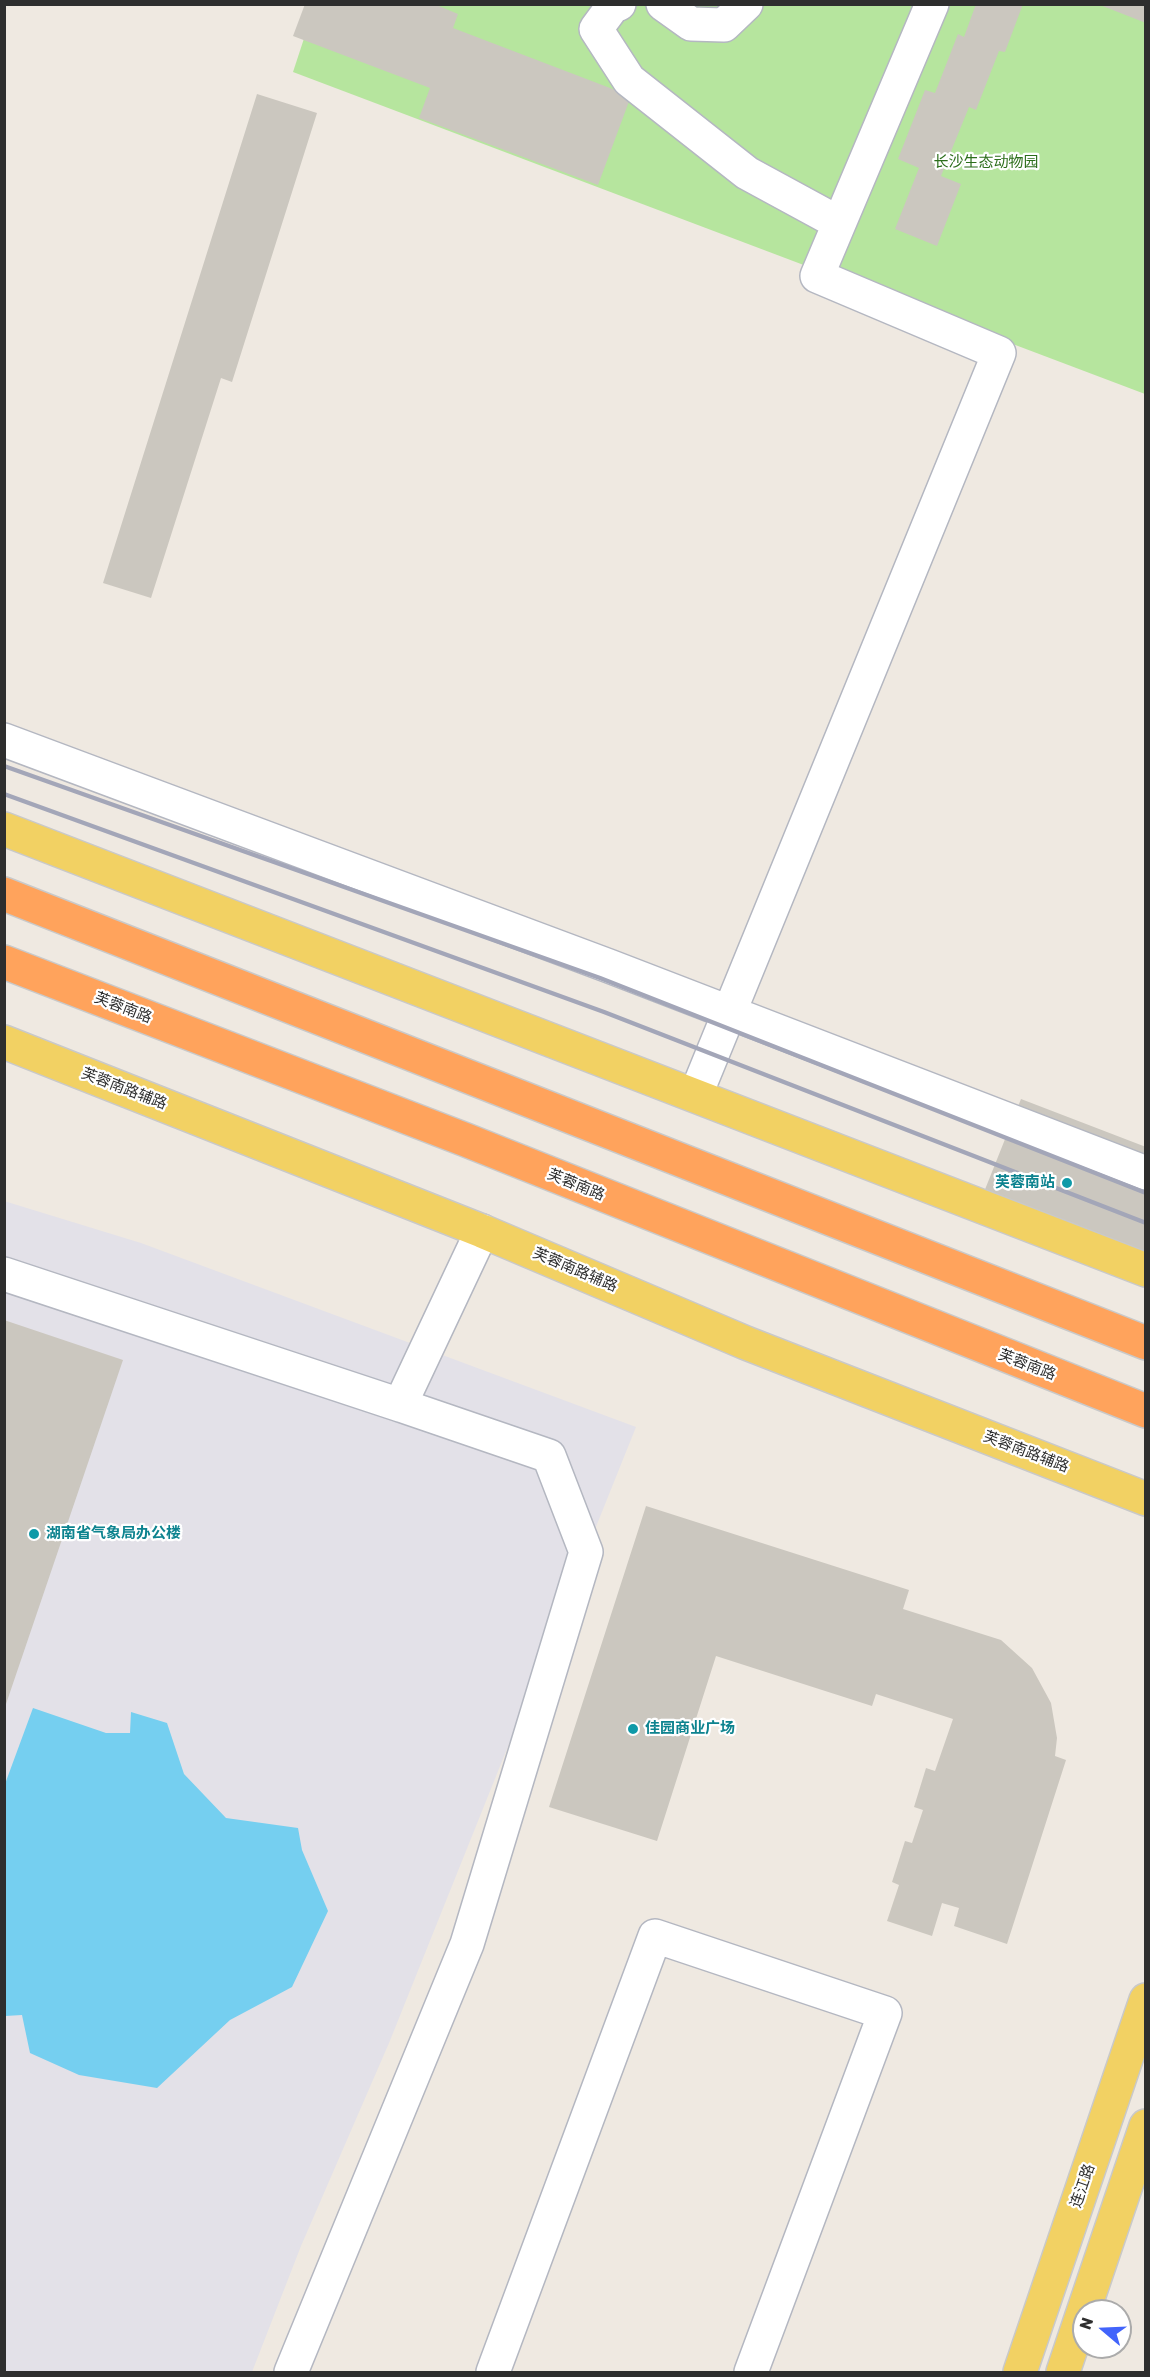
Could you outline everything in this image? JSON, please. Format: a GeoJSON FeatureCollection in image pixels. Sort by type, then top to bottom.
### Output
{"type":"FeatureCollection","features":[{"type":"Feature","properties":{"kind":"highway"},"geometry":{"type":"LineString","coordinates":[[4,894],[1146,1342]]}},
{"type":"Feature","properties":{"kind":"highway","name":"芙蓉南路"},"geometry":{"type":"LineString","coordinates":[[4,962],[466,1140],[1146,1411]]}},
{"type":"Feature","properties":{"kind":"main road"},"geometry":{"type":"LineString","coordinates":[[4,829],[696,1094],[1146,1270]]}},
{"type":"Feature","properties":{"kind":"main road","name":"芙蓉南路辅路"},"geometry":{"type":"LineString","coordinates":[[4,1042],[482,1231],[746,1343],[1146,1498]]}},
{"type":"Feature","properties":{"kind":"main road","name":"连江路"},"geometry":{"type":"LineString","coordinates":[[1020,2373],[1146,2000]]}},
{"type":"Feature","properties":{"kind":"main road"},"geometry":{"type":"LineString","coordinates":[[1063,2373],[1146,2126]]}},
{"type":"Feature","properties":{"kind":"street"},"geometry":{"type":"LineString","coordinates":[[619,4],[613,6],[596,30],[629,80],[747,173],[839,223]]}},
{"type":"Feature","properties":{"kind":"street"},"geometry":{"type":"LineString","coordinates":[[663,4],[691,24],[724,25],[746,4]]}},
{"type":"Feature","properties":{"kind":"street"},"geometry":{"type":"LineString","coordinates":[[696,1094],[999,353],[817,276],[932,4]]}},
{"type":"Feature","properties":{"kind":"street"},"geometry":{"type":"LineString","coordinates":[[4,740],[729,1012],[1146,1173]]}},
{"type":"Feature","properties":{"kind":"street"},"geometry":{"type":"LineString","coordinates":[[400,1404],[482,1231]]}},
{"type":"Feature","properties":{"kind":"street"},"geometry":{"type":"LineString","coordinates":[[4,1274],[400,1404],[549,1456],[586,1552],[466,1944],[291,2373]]}},
{"type":"Feature","properties":{"kind":"street"},"geometry":{"type":"LineString","coordinates":[[493,2373],[655,1936],[885,2013],[751,2373]]}},
{"type":"Feature","properties":{"kind":"shaded area"},"geometry":{"type":"Polygon","coordinates":[[[4,1201],[141,1243],[636,1427],[389,2043],[301,2246],[252,2372],[5,2372],[4,1201]]]}},
{"type":"Feature","properties":{"kind":"green space","name":"长沙生态动物园"},"geometry":{"type":"Polygon","coordinates":[[[315,5],[1145,5],[1145,394],[293,72],[315,5]]]}},
{"type":"Feature","properties":{"kind":"water"},"geometry":{"type":"Polygon","coordinates":[[[33,1708],[106,1733],[130,1733],[131,1712],[167,1723],[184,1774],[226,1818],[298,1828],[302,1850],[328,1911],[292,1987],[230,2020],[157,2088],[79,2075],[30,2053],[22,2015],[5,2016],[5,1784],[33,1708]]]}},
{"type":"Feature","properties":{"kind":"building"},"geometry":{"type":"Polygon","coordinates":[[[305,4],[434,4],[458,14],[453,28],[631,96],[598,185],[419,118],[430,88],[293,36],[305,4]]]}},
{"type":"Feature","properties":{"kind":"building"},"geometry":{"type":"Polygon","coordinates":[[[976,4],[1023,4],[1005,52],[999,51],[976,110],[969,107],[941,176],[961,184],[937,246],[895,229],[919,168],[898,159],[925,90],[935,93],[958,34],[964,37],[976,4]]]}},
{"type":"Feature","properties":{"kind":"building"},"geometry":{"type":"Polygon","coordinates":[[[1146,4],[1146,23],[1100,5],[1146,4]]]}},
{"type":"Feature","properties":{"kind":"building"},"geometry":{"type":"Polygon","coordinates":[[[257,94],[317,113],[232,382],[221,378],[151,598],[103,583],[257,94]]]}},
{"type":"Feature","properties":{"kind":"building","name":"芙蓉南站"},"geometry":{"type":"Polygon","coordinates":[[[1021,1099],[1146,1147],[1146,1256],[984,1192],[1021,1099]]]}},
{"type":"Feature","properties":{"kind":"building","name":"湖南省气象局办公楼"},"geometry":{"type":"Polygon","coordinates":[[[4,1320],[123,1360],[5,1707],[4,1707],[4,1320]]]}},
{"type":"Feature","properties":{"kind":"building","name":"佳园商业广场"},"geometry":{"type":"Polygon","coordinates":[[[646,1506],[909,1590],[903,1609],[1001,1640],[1032,1668],[1051,1703],[1057,1738],[1055,1756],[1066,1760],[1007,1944],[954,1926],[959,1908],[942,1903],[932,1936],[887,1921],[899,1885],[892,1882],[905,1841],[912,1843],[923,1810],[914,1807],[926,1768],[935,1771],[953,1719],[876,1694],[872,1706],[716,1656],[657,1841],[549,1807],[646,1506]]]}},
{"type":"Feature","properties":{"kind":"railway"},"geometry":{"type":"LineString","coordinates":[[4,766],[600,978],[1146,1193]]}},
{"type":"Feature","properties":{"kind":"railway"},"geometry":{"type":"LineString","coordinates":[[4,794],[604,1012],[1146,1223]]}},
{"type":"Feature","properties":{"kind":"place","name":"芙蓉南站"},"geometry":{"type":"Point","coordinates":[1067,1183]}},
{"type":"Feature","properties":{"kind":"place","name":"湖南省气象局办公楼"},"geometry":{"type":"Point","coordinates":[34,1534]}},
{"type":"Feature","properties":{"kind":"place","name":"佳园商业广场"},"geometry":{"type":"Point","coordinates":[633,1729]}}]}
